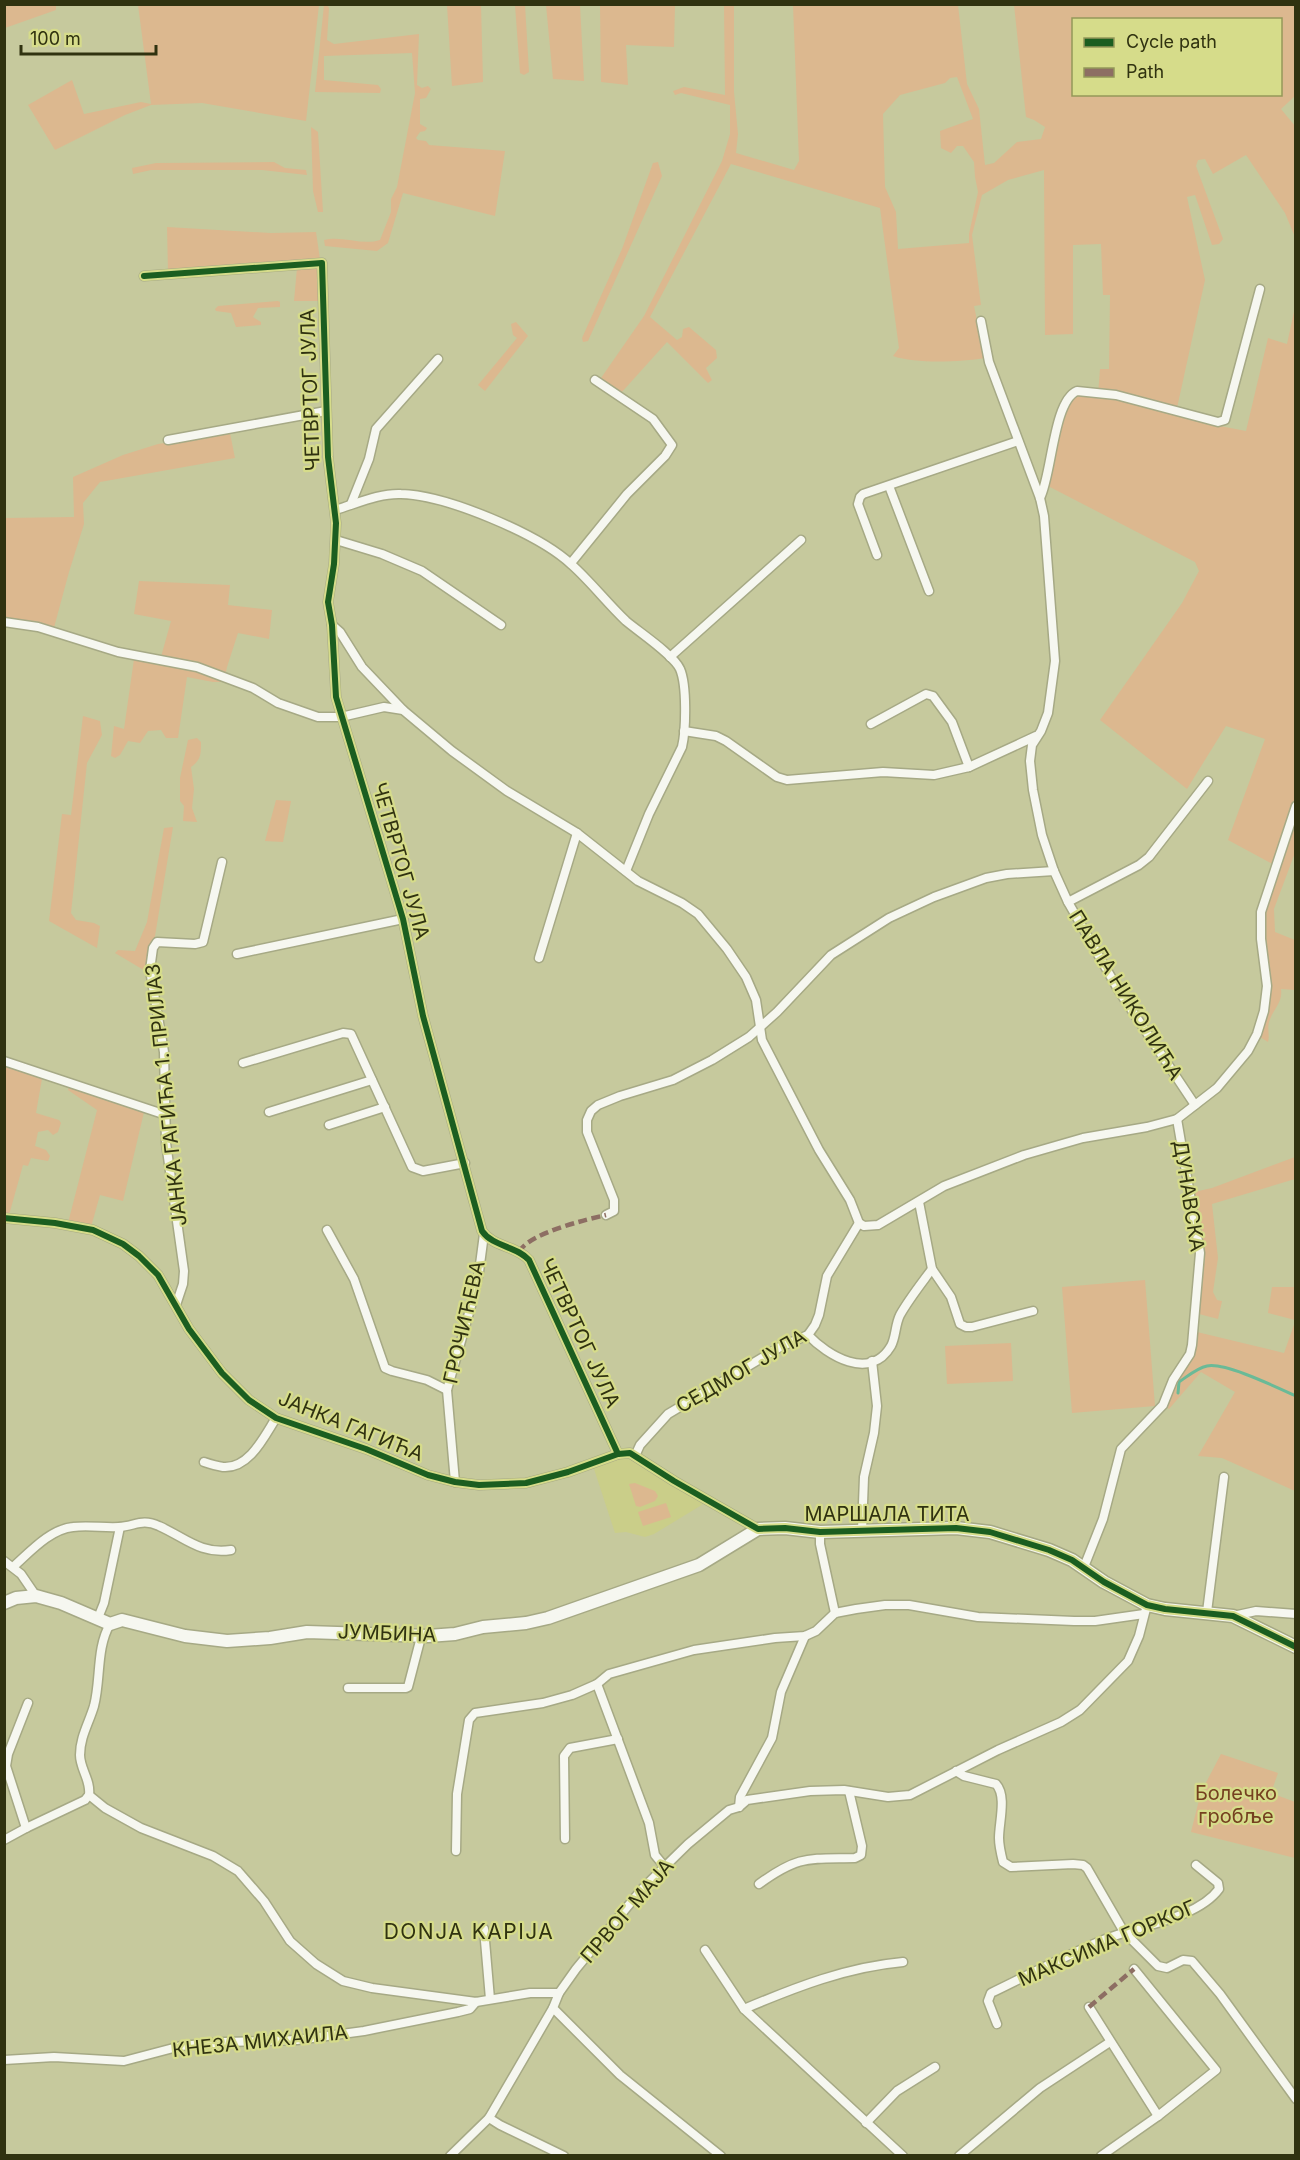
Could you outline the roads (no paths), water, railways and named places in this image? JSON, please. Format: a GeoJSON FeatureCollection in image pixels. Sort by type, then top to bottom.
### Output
{"type":"FeatureCollection","features":[{"type":"Feature","properties":{"kind":"street","name":"ЧЕТВРТОГ ЈУЛА"},"geometry":{"type":"LineString","coordinates":[[144,276],[322,263],[327,457],[335,510],[336,540],[328,602],[332,625],[333,678],[341,717],[404,918],[423,1016],[484,1234],[519,1252],[529,1260],[618,1454]]}},
{"type":"Feature","properties":{"kind":"street","name":"ПАВЛА НИКОЛИЋА"},"geometry":{"type":"LineString","coordinates":[[1040,498],[1054,438],[1067,398],[1073,392],[1116,395],[1218,422],[1225,420],[1260,290]]}},
{"type":"Feature","properties":{"kind":"street","name":"ПАВЛА НИКОЛИЋА"},"geometry":{"type":"LineString","coordinates":[[981,321],[989,362],[1040,498],[1044,516],[1055,661],[1048,713],[1031,751],[1031,780],[1042,835],[1054,871],[1068,902],[1119,991],[1195,1105]]}},
{"type":"Feature","properties":{"kind":"street"},"geometry":{"type":"LineString","coordinates":[[351,504],[369,459],[376,429],[438,359]]}},
{"type":"Feature","properties":{"kind":"street"},"geometry":{"type":"LineString","coordinates":[[571,563],[623,499],[665,456],[672,445],[653,419],[595,380]]}},
{"type":"Feature","properties":{"kind":"street"},"geometry":{"type":"LineString","coordinates":[[168,440],[326,411]]}},
{"type":"Feature","properties":{"kind":"street"},"geometry":{"type":"LineString","coordinates":[[877,555],[858,500],[863,494],[1018,441]]}},
{"type":"Feature","properties":{"kind":"street"},"geometry":{"type":"LineString","coordinates":[[889,486],[930,591]]}},
{"type":"Feature","properties":{"kind":"street"},"geometry":{"type":"LineString","coordinates":[[335,510],[351,504],[399,494],[432,499],[522,531],[571,563],[626,620],[670,657],[681,671],[684,731],[682,747],[649,814],[626,871]]}},
{"type":"Feature","properties":{"kind":"street"},"geometry":{"type":"LineString","coordinates":[[336,540],[382,554],[413,567],[443,584],[501,625]]}},
{"type":"Feature","properties":{"kind":"street"},"geometry":{"type":"LineString","coordinates":[[670,657],[801,540]]}},
{"type":"Feature","properties":{"kind":"street"},"geometry":{"type":"LineString","coordinates":[[4,622],[38,627],[118,652],[197,667],[253,688],[278,703],[303,713],[328,718],[384,707],[403,710]]}},
{"type":"Feature","properties":{"kind":"street"},"geometry":{"type":"LineString","coordinates":[[332,625],[340,632],[362,667],[403,710],[452,751],[507,791],[577,833],[638,881],[682,903],[698,914],[714,931],[746,976],[756,1000],[762,1040],[819,1150],[850,1200],[859,1224],[864,1226],[878,1225],[944,1186],[1024,1155],[1083,1138],[1147,1127],[1177,1119],[1224,1081],[1248,1051],[1257,1034],[1264,1011],[1267,986],[1261,939],[1261,912],[1296,806]]}},
{"type":"Feature","properties":{"kind":"street"},"geometry":{"type":"LineString","coordinates":[[871,724],[926,694],[933,696],[952,722],[969,767]]}},
{"type":"Feature","properties":{"kind":"street"},"geometry":{"type":"LineString","coordinates":[[684,731],[716,736],[777,777],[787,780],[883,772],[934,775],[969,767],[1036,736]]}},
{"type":"Feature","properties":{"kind":"street"},"geometry":{"type":"LineString","coordinates":[[1068,902],[1139,865],[1149,857],[1208,781]]}},
{"type":"Feature","properties":{"kind":"street"},"geometry":{"type":"LineString","coordinates":[[539,958],[577,833]]}},
{"type":"Feature","properties":{"kind":"street","name":"ЈАНКА ГАГИЋА 1. ПРИЛАЗ"},"geometry":{"type":"LineString","coordinates":[[176,1305],[184,1271],[169,1168],[164,1052],[150,970],[153,948],[159,941],[195,944],[203,942],[222,862]]}},
{"type":"Feature","properties":{"kind":"street"},"geometry":{"type":"LineString","coordinates":[[606,1215],[614,1211],[614,1200],[587,1132],[591,1111],[598,1105],[673,1080],[712,1060],[759,1029],[831,955],[889,918],[934,897],[986,878],[1007,874],[1054,871]]}},
{"type":"Feature","properties":{"kind":"street"},"geometry":{"type":"LineString","coordinates":[[237,954],[404,918]]}},
{"type":"Feature","properties":{"kind":"street"},"geometry":{"type":"LineString","coordinates":[[243,1063],[347,1032],[351,1034],[412,1167],[423,1171],[465,1163]]}},
{"type":"Feature","properties":{"kind":"street"},"geometry":{"type":"LineString","coordinates":[[4,1061],[166,1115]]}},
{"type":"Feature","properties":{"kind":"street"},"geometry":{"type":"LineString","coordinates":[[269,1112],[372,1080]]}},
{"type":"Feature","properties":{"kind":"street"},"geometry":{"type":"LineString","coordinates":[[329,1125],[385,1107]]}},
{"type":"Feature","properties":{"kind":"street","name":"ДУНАВСКА"},"geometry":{"type":"LineString","coordinates":[[1084,1567],[1103,1519],[1121,1449],[1164,1405],[1173,1380],[1190,1354],[1192,1345],[1200,1253],[1177,1119]]}},
{"type":"Feature","properties":{"kind":"street"},"geometry":{"type":"LineString","coordinates":[[919,1202],[932,1269],[951,1297],[960,1324],[972,1327],[1033,1311]]}},
{"type":"Feature","properties":{"kind":"street","name":"ЈАНКА ГАГИЋА"},"geometry":{"type":"LineString","coordinates":[[4,1218],[55,1223],[104,1234],[123,1244],[158,1275],[189,1329],[222,1373],[249,1400],[276,1418],[366,1449],[428,1475],[479,1485],[526,1483],[568,1472],[618,1454]]}},
{"type":"Feature","properties":{"kind":"street","name":"СЕДМОГ ЈУЛА"},"geometry":{"type":"LineString","coordinates":[[636,1456],[640,1445],[668,1414],[780,1347],[808,1335],[819,1315],[827,1276],[859,1224]]}},
{"type":"Feature","properties":{"kind":"street"},"geometry":{"type":"LineString","coordinates":[[327,1230],[354,1279],[385,1368],[427,1380],[447,1390]]}},
{"type":"Feature","properties":{"kind":"street","name":"ГРОЧИЋЕВА"},"geometry":{"type":"LineString","coordinates":[[455,1482],[447,1390],[471,1306],[479,1272],[484,1234]]}},
{"type":"Feature","properties":{"kind":"street"},"geometry":{"type":"LineString","coordinates":[[808,1335],[834,1357],[846,1362],[872,1361],[884,1356],[894,1339],[899,1317],[932,1269]]}},
{"type":"Feature","properties":{"kind":"street"},"geometry":{"type":"LineString","coordinates":[[862,1530],[864,1477],[874,1433],[877,1406],[872,1361]]}},
{"type":"Feature","properties":{"kind":"street"},"geometry":{"type":"LineString","coordinates":[[204,1462],[224,1467],[244,1461],[253,1453],[276,1418]]}},
{"type":"Feature","properties":{"kind":"street"},"geometry":{"type":"LineString","coordinates":[[618,1454],[630,1453],[636,1456],[674,1481],[758,1529]]}},
{"type":"Feature","properties":{"kind":"street"},"geometry":{"type":"LineString","coordinates":[[1207,1612],[1224,1477]]}},
{"type":"Feature","properties":{"kind":"street"},"geometry":{"type":"LineString","coordinates":[[13,1567],[44,1540],[69,1527],[120,1527],[149,1522],[201,1549],[231,1550]]}},
{"type":"Feature","properties":{"kind":"street"},"geometry":{"type":"LineString","coordinates":[[4,1840],[85,1800],[89,1795],[88,1781],[80,1759],[80,1752],[82,1737],[97,1695],[104,1638],[104,1603],[120,1527]]}},
{"type":"Feature","properties":{"kind":"street","name":"МАРШАЛА ТИТА"},"geometry":{"type":"LineString","coordinates":[[758,1529],[770,1527],[820,1532],[974,1529],[1049,1551],[1084,1567],[1145,1610],[1207,1612],[1233,1616],[1296,1647]]}},
{"type":"Feature","properties":{"kind":"street","name":"ЈУМБИНА"},"geometry":{"type":"LineString","coordinates":[[4,1603],[16,1598],[36,1596],[61,1603],[104,1621],[122,1620],[185,1636],[227,1641],[314,1632],[449,1635],[483,1627],[541,1621],[699,1565],[758,1529]]}},
{"type":"Feature","properties":{"kind":"street"},"geometry":{"type":"LineString","coordinates":[[820,1532],[820,1544],[835,1613]]}},
{"type":"Feature","properties":{"kind":"street"},"geometry":{"type":"LineString","coordinates":[[4,1561],[29,1584],[36,1596]]}},
{"type":"Feature","properties":{"kind":"street"},"geometry":{"type":"LineString","coordinates":[[456,1851],[457,1794],[467,1730],[475,1713],[543,1703],[579,1693],[597,1684],[609,1674],[694,1650],[805,1636],[816,1631],[835,1613],[885,1605],[943,1609],[978,1617],[1074,1621],[1095,1621],[1145,1610]]}},
{"type":"Feature","properties":{"kind":"street","name":"ПРВОГ МАЈА"},"geometry":{"type":"LineString","coordinates":[[450,2156],[489,2118],[553,2008],[559,1993],[576,1969],[636,1896],[664,1866],[729,1810],[739,1807],[747,1800],[810,1791],[849,1791],[900,1797],[910,1795],[998,1750],[1061,1722],[1080,1710],[1128,1661],[1136,1646],[1145,1610]]}},
{"type":"Feature","properties":{"kind":"street"},"geometry":{"type":"LineString","coordinates":[[1233,1616],[1257,1611],[1296,1614]]}},
{"type":"Feature","properties":{"kind":"street"},"geometry":{"type":"LineString","coordinates":[[348,1688],[408,1687],[422,1636]]}},
{"type":"Feature","properties":{"kind":"street"},"geometry":{"type":"LineString","coordinates":[[739,1807],[740,1797],[772,1738],[780,1692],[805,1636]]}},
{"type":"Feature","properties":{"kind":"street"},"geometry":{"type":"LineString","coordinates":[[597,1684],[649,1823],[655,1855],[664,1866]]}},
{"type":"Feature","properties":{"kind":"street"},"geometry":{"type":"LineString","coordinates":[[26,1828],[6,1766],[8,1754],[28,1703]]}},
{"type":"Feature","properties":{"kind":"street"},"geometry":{"type":"LineString","coordinates":[[565,1839],[564,1756],[570,1748],[618,1739]]}},
{"type":"Feature","properties":{"kind":"street"},"geometry":{"type":"LineString","coordinates":[[956,1771],[964,1776],[996,1784],[999,1787],[1001,1798],[999,1840],[1003,1863],[1011,1867],[1027,1868],[1083,1865],[1092,1875],[1124,1932],[1161,1968],[1167,1968],[1187,1959],[1192,1961],[1220,1994],[1296,2099]]}},
{"type":"Feature","properties":{"kind":"street"},"geometry":{"type":"LineString","coordinates":[[759,1884],[781,1868],[803,1859],[855,1858],[861,1855],[862,1845],[849,1791]]}},
{"type":"Feature","properties":{"kind":"street"},"geometry":{"type":"LineString","coordinates":[[89,1795],[105,1808],[141,1828],[213,1856],[238,1871],[264,1901],[290,1941],[316,1964],[343,1981],[372,1988],[476,2002],[530,1993],[559,1993]]}},
{"type":"Feature","properties":{"kind":"street","name":"МАКСИМА ГОРКОГ"},"geometry":{"type":"LineString","coordinates":[[997,2024],[988,2001],[991,1993],[1124,1932],[1190,1912],[1215,1894],[1219,1889],[1218,1883],[1196,1865]]}},
{"type":"Feature","properties":{"kind":"street"},"geometry":{"type":"LineString","coordinates":[[484,1929],[490,2000]]}},
{"type":"Feature","properties":{"kind":"street"},"geometry":{"type":"LineString","coordinates":[[705,1950],[744,2009],[903,2156]]}},
{"type":"Feature","properties":{"kind":"street"},"geometry":{"type":"LineString","coordinates":[[744,2009],[785,1991],[843,1971],[874,1964],[903,1962]]}},
{"type":"Feature","properties":{"kind":"street"},"geometry":{"type":"LineString","coordinates":[[1101,2156],[1216,2070],[1134,1969]]}},
{"type":"Feature","properties":{"kind":"street","name":"КНЕЗА МИХАИЛА"},"geometry":{"type":"LineString","coordinates":[[4,2060],[54,2057],[124,2061],[181,2046],[297,2040],[364,2031],[458,2012],[470,2008],[476,2002]]}},
{"type":"Feature","properties":{"kind":"street"},"geometry":{"type":"LineString","coordinates":[[1089,2007],[1158,2115]]}},
{"type":"Feature","properties":{"kind":"street"},"geometry":{"type":"LineString","coordinates":[[553,2008],[620,2075],[721,2156]]}},
{"type":"Feature","properties":{"kind":"street"},"geometry":{"type":"LineString","coordinates":[[959,2156],[1040,2088],[1110,2042]]}},
{"type":"Feature","properties":{"kind":"street"},"geometry":{"type":"LineString","coordinates":[[866,2123],[897,2091],[935,2067]]}},
{"type":"Feature","properties":{"kind":"street"},"geometry":{"type":"LineString","coordinates":[[489,2118],[564,2156]]}},
{"type":"Feature","properties":{"kind":"waterway"},"geometry":{"type":"LineString","coordinates":[[1178,1393],[1179,1382],[1200,1368],[1215,1366],[1252,1376],[1296,1396]]}},
{"type":"Feature","properties":{"kind":"district","name":"DONJA KAPIJA"},"geometry":{"type":"Point","coordinates":[469,1932]}},
{"type":"Feature","properties":{"kind":"park label","name":"Болечко гробље"},"geometry":{"type":"Point","coordinates":[1236,1804]}}]}
